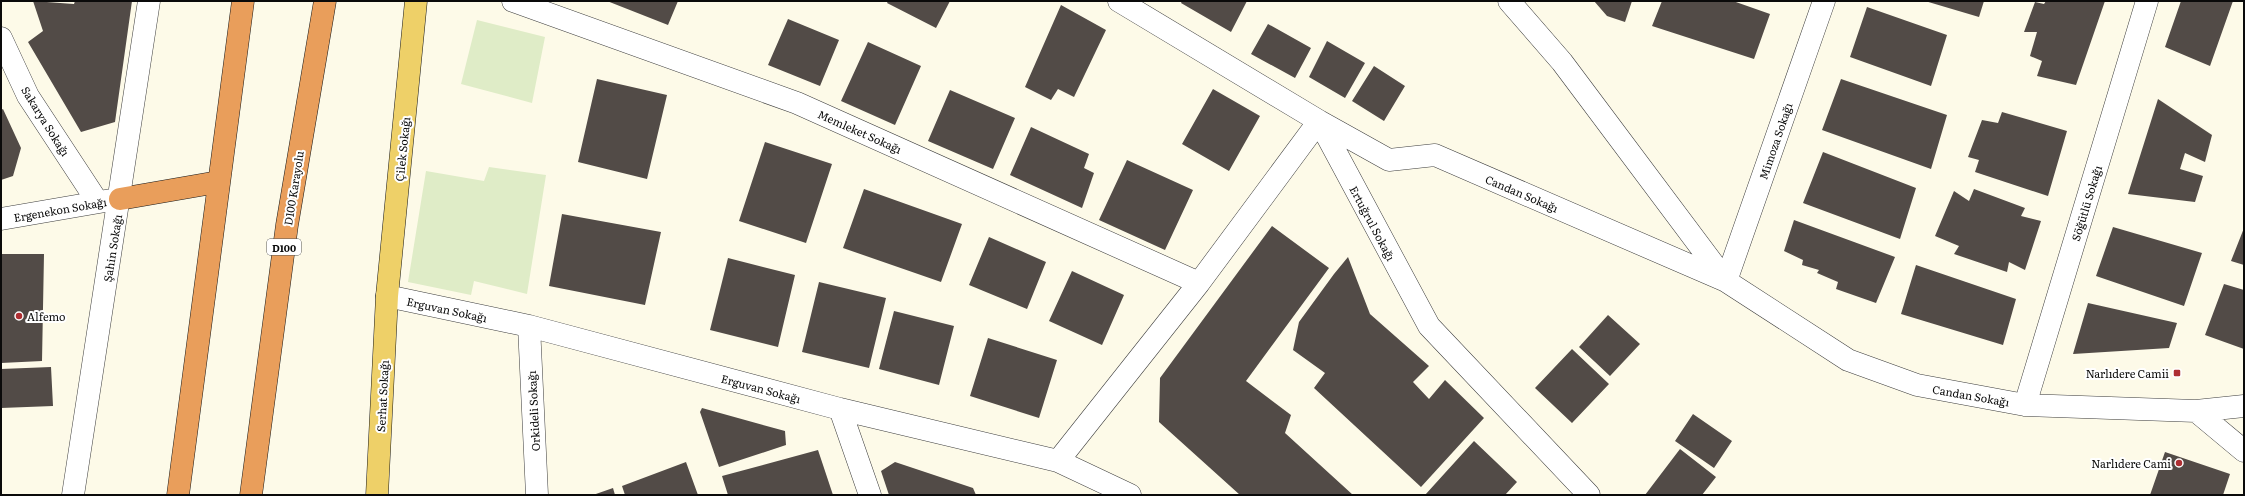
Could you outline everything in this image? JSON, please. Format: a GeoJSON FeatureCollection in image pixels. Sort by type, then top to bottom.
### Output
{"type":"FeatureCollection","features":[{"type":"Feature","properties":{"kind":"highway"},"geometry":{"type":"LineString","coordinates":[[178,495],[243,1]]}},
{"type":"Feature","properties":{"kind":"highway","name":"D100 Karayolu"},"geometry":{"type":"LineString","coordinates":[[251,495],[286,226],[325,1]]}},
{"type":"Feature","properties":{"kind":"highway"},"geometry":{"type":"LineString","coordinates":[[120,198],[218,182]]}},
{"type":"Feature","properties":{"kind":"highway"},"geometry":{"type":"LineString","coordinates":[[257,495],[260,433]]}},
{"type":"Feature","properties":{"kind":"main road","name":"Çilek Sokağı"},"geometry":{"type":"LineString","coordinates":[[387,296],[416,1]]}},
{"type":"Feature","properties":{"kind":"main road","name":"Serhat Sokağı"},"geometry":{"type":"LineString","coordinates":[[377,495],[387,296]]}},
{"type":"Feature","properties":{"kind":"street","name":"Şahin Sokağı"},"geometry":{"type":"LineString","coordinates":[[73,495],[120,198],[149,1]]}},
{"type":"Feature","properties":{"kind":"street","name":"Memleket Sokağı"},"geometry":{"type":"LineString","coordinates":[[513,1],[797,104],[1199,283]]}},
{"type":"Feature","properties":{"kind":"street"},"geometry":{"type":"LineString","coordinates":[[1058,462],[1199,283],[1319,121],[1119,1]]}},
{"type":"Feature","properties":{"kind":"street","name":"Candan Sokağı"},"geometry":{"type":"LineString","coordinates":[[1509,1],[1562,62],[1726,281]]}},
{"type":"Feature","properties":{"kind":"street","name":"Mimoza Sokağı"},"geometry":{"type":"LineString","coordinates":[[1726,281],[1824,1]]}},
{"type":"Feature","properties":{"kind":"street","name":"Söğütlü Sokağı"},"geometry":{"type":"LineString","coordinates":[[2025,405],[2147,1]]}},
{"type":"Feature","properties":{"kind":"street","name":"Sakarya Sokağı"},"geometry":{"type":"LineString","coordinates":[[1,38],[28,96],[97,201]]}},
{"type":"Feature","properties":{"kind":"street","name":"Candan Sokağı"},"geometry":{"type":"LineString","coordinates":[[1319,121],[1389,160],[1435,155],[1726,281],[1848,360],[1917,385],[2025,405],[2196,412],[2244,406]]}},
{"type":"Feature","properties":{"kind":"street","name":"Ertuğrul Sokağı"},"geometry":{"type":"LineString","coordinates":[[1319,121],[1429,326],[1589,495]]}},
{"type":"Feature","properties":{"kind":"street","name":"Ergenekon Sokağı"},"geometry":{"type":"LineString","coordinates":[[1,219],[120,198]]}},
{"type":"Feature","properties":{"kind":"street","name":"Erguvan Sokağı"},"geometry":{"type":"LineString","coordinates":[[387,296],[529,326],[840,409],[1058,462],[1130,495]]}},
{"type":"Feature","properties":{"kind":"street","name":"Orkideli Sokağı"},"geometry":{"type":"LineString","coordinates":[[529,326],[537,495]]}},
{"type":"Feature","properties":{"kind":"street"},"geometry":{"type":"LineString","coordinates":[[840,409],[870,495]]}},
{"type":"Feature","properties":{"kind":"street"},"geometry":{"type":"LineString","coordinates":[[2196,412],[2244,451]]}},
{"type":"Feature","properties":{"kind":"green space"},"geometry":{"type":"Polygon","coordinates":[[[477,20],[545,37],[532,103],[461,84],[477,20]]]}},
{"type":"Feature","properties":{"kind":"green space"},"geometry":{"type":"Polygon","coordinates":[[[489,167],[546,175],[527,294],[474,281],[471,295],[408,282],[426,171],[484,181],[489,167]]]}},
{"type":"Feature","properties":{"kind":"building"},"geometry":{"type":"Polygon","coordinates":[[[33,1],[74,4],[75,1],[132,1],[115,122],[81,132],[28,42],[43,31],[33,1]]]}},
{"type":"Feature","properties":{"kind":"building"},"geometry":{"type":"Polygon","coordinates":[[[607,1],[678,1],[668,25],[607,1]]]}},
{"type":"Feature","properties":{"kind":"building"},"geometry":{"type":"Polygon","coordinates":[[[888,1],[950,1],[936,28],[887,3],[888,1]]]}},
{"type":"Feature","properties":{"kind":"building"},"geometry":{"type":"Polygon","coordinates":[[[1182,1],[1247,1],[1231,32],[1181,3],[1182,1]]]}},
{"type":"Feature","properties":{"kind":"building"},"geometry":{"type":"Polygon","coordinates":[[[1594,1],[1632,1],[1625,22],[1607,16],[1594,1]]]}},
{"type":"Feature","properties":{"kind":"building"},"geometry":{"type":"Polygon","coordinates":[[[1662,1],[1733,1],[1770,14],[1754,59],[1652,26],[1662,1]]]}},
{"type":"Feature","properties":{"kind":"building"},"geometry":{"type":"Polygon","coordinates":[[[1925,1],[1984,1],[1979,17],[1925,1]]]}},
{"type":"Feature","properties":{"kind":"building"},"geometry":{"type":"Polygon","coordinates":[[[2046,1],[2105,1],[2076,85],[2037,76],[2042,61],[2030,56],[2037,32],[2024,32],[2035,2],[2044,4],[2046,1]]]}},
{"type":"Feature","properties":{"kind":"building"},"geometry":{"type":"Polygon","coordinates":[[[2181,1],[2233,1],[2210,66],[2165,47],[2181,1]]]}},
{"type":"Feature","properties":{"kind":"building"},"geometry":{"type":"Polygon","coordinates":[[[1061,5],[1106,30],[1074,97],[1058,89],[1051,100],[1025,87],[1061,5]]]}},
{"type":"Feature","properties":{"kind":"building"},"geometry":{"type":"Polygon","coordinates":[[[1867,7],[1947,35],[1931,86],[1850,57],[1867,7]]]}},
{"type":"Feature","properties":{"kind":"building"},"geometry":{"type":"Polygon","coordinates":[[[788,19],[839,40],[820,86],[768,65],[788,19]]]}},
{"type":"Feature","properties":{"kind":"building"},"geometry":{"type":"Polygon","coordinates":[[[1268,24],[1311,48],[1295,78],[1251,54],[1268,24]]]}},
{"type":"Feature","properties":{"kind":"building"},"geometry":{"type":"Polygon","coordinates":[[[1327,41],[1365,63],[1345,98],[1309,77],[1327,41]]]}},
{"type":"Feature","properties":{"kind":"building"},"geometry":{"type":"Polygon","coordinates":[[[868,42],[921,66],[895,125],[841,101],[868,42]]]}},
{"type":"Feature","properties":{"kind":"building"},"geometry":{"type":"Polygon","coordinates":[[[1374,66],[1405,86],[1384,121],[1352,101],[1374,66]]]}},
{"type":"Feature","properties":{"kind":"building"},"geometry":{"type":"Polygon","coordinates":[[[597,79],[667,95],[647,179],[578,162],[597,79]]]}},
{"type":"Feature","properties":{"kind":"building"},"geometry":{"type":"Polygon","coordinates":[[[1841,79],[1947,115],[1931,169],[1822,130],[1841,79]]]}},
{"type":"Feature","properties":{"kind":"building"},"geometry":{"type":"Polygon","coordinates":[[[1213,89],[1260,116],[1229,171],[1182,144],[1213,89]]]}},
{"type":"Feature","properties":{"kind":"building"},"geometry":{"type":"Polygon","coordinates":[[[950,90],[1015,118],[993,169],[928,141],[950,90]]]}},
{"type":"Feature","properties":{"kind":"building"},"geometry":{"type":"Polygon","coordinates":[[[2158,99],[2212,135],[2205,162],[2185,153],[2180,169],[2203,176],[2195,202],[2128,194],[2158,99]]]}},
{"type":"Feature","properties":{"kind":"building"},"geometry":{"type":"Polygon","coordinates":[[[3,109],[21,148],[13,176],[1,180],[1,110],[3,109]]]}},
{"type":"Feature","properties":{"kind":"building"},"geometry":{"type":"Polygon","coordinates":[[[2002,112],[2067,131],[2048,196],[1975,172],[1979,160],[1968,157],[1982,120],[1998,123],[2002,112]]]}},
{"type":"Feature","properties":{"kind":"building"},"geometry":{"type":"Polygon","coordinates":[[[1031,127],[1089,154],[1084,168],[1094,173],[1082,208],[1010,175],[1031,127]]]}},
{"type":"Feature","properties":{"kind":"building"},"geometry":{"type":"Polygon","coordinates":[[[765,142],[832,164],[806,243],[739,221],[765,142]]]}},
{"type":"Feature","properties":{"kind":"building"},"geometry":{"type":"Polygon","coordinates":[[[1823,152],[1916,188],[1900,239],[1803,203],[1823,152]]]}},
{"type":"Feature","properties":{"kind":"building"},"geometry":{"type":"Polygon","coordinates":[[[1127,160],[1193,190],[1165,250],[1099,220],[1127,160]]]}},
{"type":"Feature","properties":{"kind":"building"},"geometry":{"type":"Polygon","coordinates":[[[864,189],[962,224],[941,282],[843,248],[864,189]]]}},
{"type":"Feature","properties":{"kind":"building"},"geometry":{"type":"Polygon","coordinates":[[[1974,189],[2025,208],[2021,216],[2041,221],[2025,270],[2009,262],[2007,272],[1954,254],[1959,246],[1935,236],[1954,191],[1969,201],[1974,189]]]}},
{"type":"Feature","properties":{"kind":"building"},"geometry":{"type":"Polygon","coordinates":[[[562,214],[661,232],[645,305],[549,286],[562,214]]]}},
{"type":"Feature","properties":{"kind":"building"},"geometry":{"type":"Polygon","coordinates":[[[1794,220],[1895,257],[1876,303],[1836,289],[1838,282],[1817,273],[1819,270],[1802,265],[1803,260],[1784,251],[1794,220]]]}},
{"type":"Feature","properties":{"kind":"building"},"geometry":{"type":"Polygon","coordinates":[[[1272,226],[1329,268],[1246,381],[1291,415],[1285,433],[1353,495],[1240,495],[1159,422],[1160,378],[1272,226]]]}},
{"type":"Feature","properties":{"kind":"building"},"geometry":{"type":"Polygon","coordinates":[[[2113,227],[2202,253],[2184,306],[2096,276],[2113,227]]]}},
{"type":"Feature","properties":{"kind":"building"},"geometry":{"type":"Polygon","coordinates":[[[2244,228],[2244,265],[2231,261],[2244,228]]]}},
{"type":"Feature","properties":{"kind":"building"},"geometry":{"type":"Polygon","coordinates":[[[989,237],[1046,262],[1027,309],[969,285],[989,237]]]}},
{"type":"Feature","properties":{"kind":"building"},"geometry":{"type":"Polygon","coordinates":[[[1,254],[44,254],[42,361],[1,363],[1,254]]]}},
{"type":"Feature","properties":{"kind":"building"},"geometry":{"type":"Polygon","coordinates":[[[1348,257],[1370,314],[1429,366],[1413,382],[1429,399],[1445,380],[1484,418],[1421,487],[1314,388],[1325,373],[1293,350],[1299,322],[1348,257]]]}},
{"type":"Feature","properties":{"kind":"building"},"geometry":{"type":"Polygon","coordinates":[[[728,258],[795,275],[778,347],[710,330],[728,258]]]}},
{"type":"Feature","properties":{"kind":"building"},"geometry":{"type":"Polygon","coordinates":[[[1916,265],[2016,299],[2003,345],[1901,314],[1916,265]]]}},
{"type":"Feature","properties":{"kind":"building"},"geometry":{"type":"Polygon","coordinates":[[[1072,271],[1124,295],[1102,345],[1049,321],[1072,271]]]}},
{"type":"Feature","properties":{"kind":"building"},"geometry":{"type":"Polygon","coordinates":[[[819,282],[886,298],[869,368],[802,352],[819,282]]]}},
{"type":"Feature","properties":{"kind":"building"},"geometry":{"type":"Polygon","coordinates":[[[2224,284],[2244,290],[2244,349],[2205,335],[2224,284]]]}},
{"type":"Feature","properties":{"kind":"building"},"geometry":{"type":"Polygon","coordinates":[[[2088,303],[2177,323],[2169,348],[2073,354],[2088,303]]]}},
{"type":"Feature","properties":{"kind":"building"},"geometry":{"type":"Polygon","coordinates":[[[894,311],[954,326],[939,385],[879,369],[894,311]]]}},
{"type":"Feature","properties":{"kind":"building"},"geometry":{"type":"Polygon","coordinates":[[[1608,315],[1640,344],[1610,376],[1579,347],[1608,315]]]}},
{"type":"Feature","properties":{"kind":"building"},"geometry":{"type":"Polygon","coordinates":[[[988,338],[1057,360],[1039,418],[970,396],[988,338]]]}},
{"type":"Feature","properties":{"kind":"building"},"geometry":{"type":"Polygon","coordinates":[[[1572,349],[1609,384],[1572,423],[1535,388],[1572,349]]]}},
{"type":"Feature","properties":{"kind":"building"},"geometry":{"type":"Polygon","coordinates":[[[51,367],[53,406],[1,408],[1,369],[51,367]]]}},
{"type":"Feature","properties":{"kind":"building"},"geometry":{"type":"Polygon","coordinates":[[[702,408],[785,431],[786,445],[719,467],[700,412],[702,408]]]}},
{"type":"Feature","properties":{"kind":"building"},"geometry":{"type":"Polygon","coordinates":[[[1693,414],[1732,441],[1714,468],[1675,441],[1693,414]]]}},
{"type":"Feature","properties":{"kind":"building"},"geometry":{"type":"Polygon","coordinates":[[[1474,441],[1517,482],[1505,495],[1425,495],[1474,441]]]}},
{"type":"Feature","properties":{"kind":"building"},"geometry":{"type":"Polygon","coordinates":[[[1680,449],[1716,477],[1702,495],[1645,495],[1680,449]]]}},
{"type":"Feature","properties":{"kind":"building"},"geometry":{"type":"Polygon","coordinates":[[[818,450],[833,495],[728,495],[722,476],[818,450]]]}},
{"type":"Feature","properties":{"kind":"building","name":"Narlıdere Cami"},"geometry":{"type":"Polygon","coordinates":[[[2165,452],[2230,474],[2223,495],[2150,495],[2165,452]]]}},
{"type":"Feature","properties":{"kind":"building"},"geometry":{"type":"Polygon","coordinates":[[[686,462],[698,495],[625,495],[622,486],[686,462]]]}},
{"type":"Feature","properties":{"kind":"building"},"geometry":{"type":"Polygon","coordinates":[[[895,462],[973,488],[976,495],[889,495],[881,471],[895,462]]]}},
{"type":"Feature","properties":{"kind":"building"},"geometry":{"type":"Polygon","coordinates":[[[613,488],[615,495],[593,495],[613,488]]]}},
{"type":"Feature","properties":{"kind":"place","name":"Alfemo"},"geometry":{"type":"Point","coordinates":[19,316]}},
{"type":"Feature","properties":{"kind":"place","name":"Narlıdere Camii"},"geometry":{"type":"Point","coordinates":[2177,373]}},
{"type":"Feature","properties":{"kind":"place","name":"Narlıdere Cami"},"geometry":{"type":"Point","coordinates":[2179,463]}}]}
